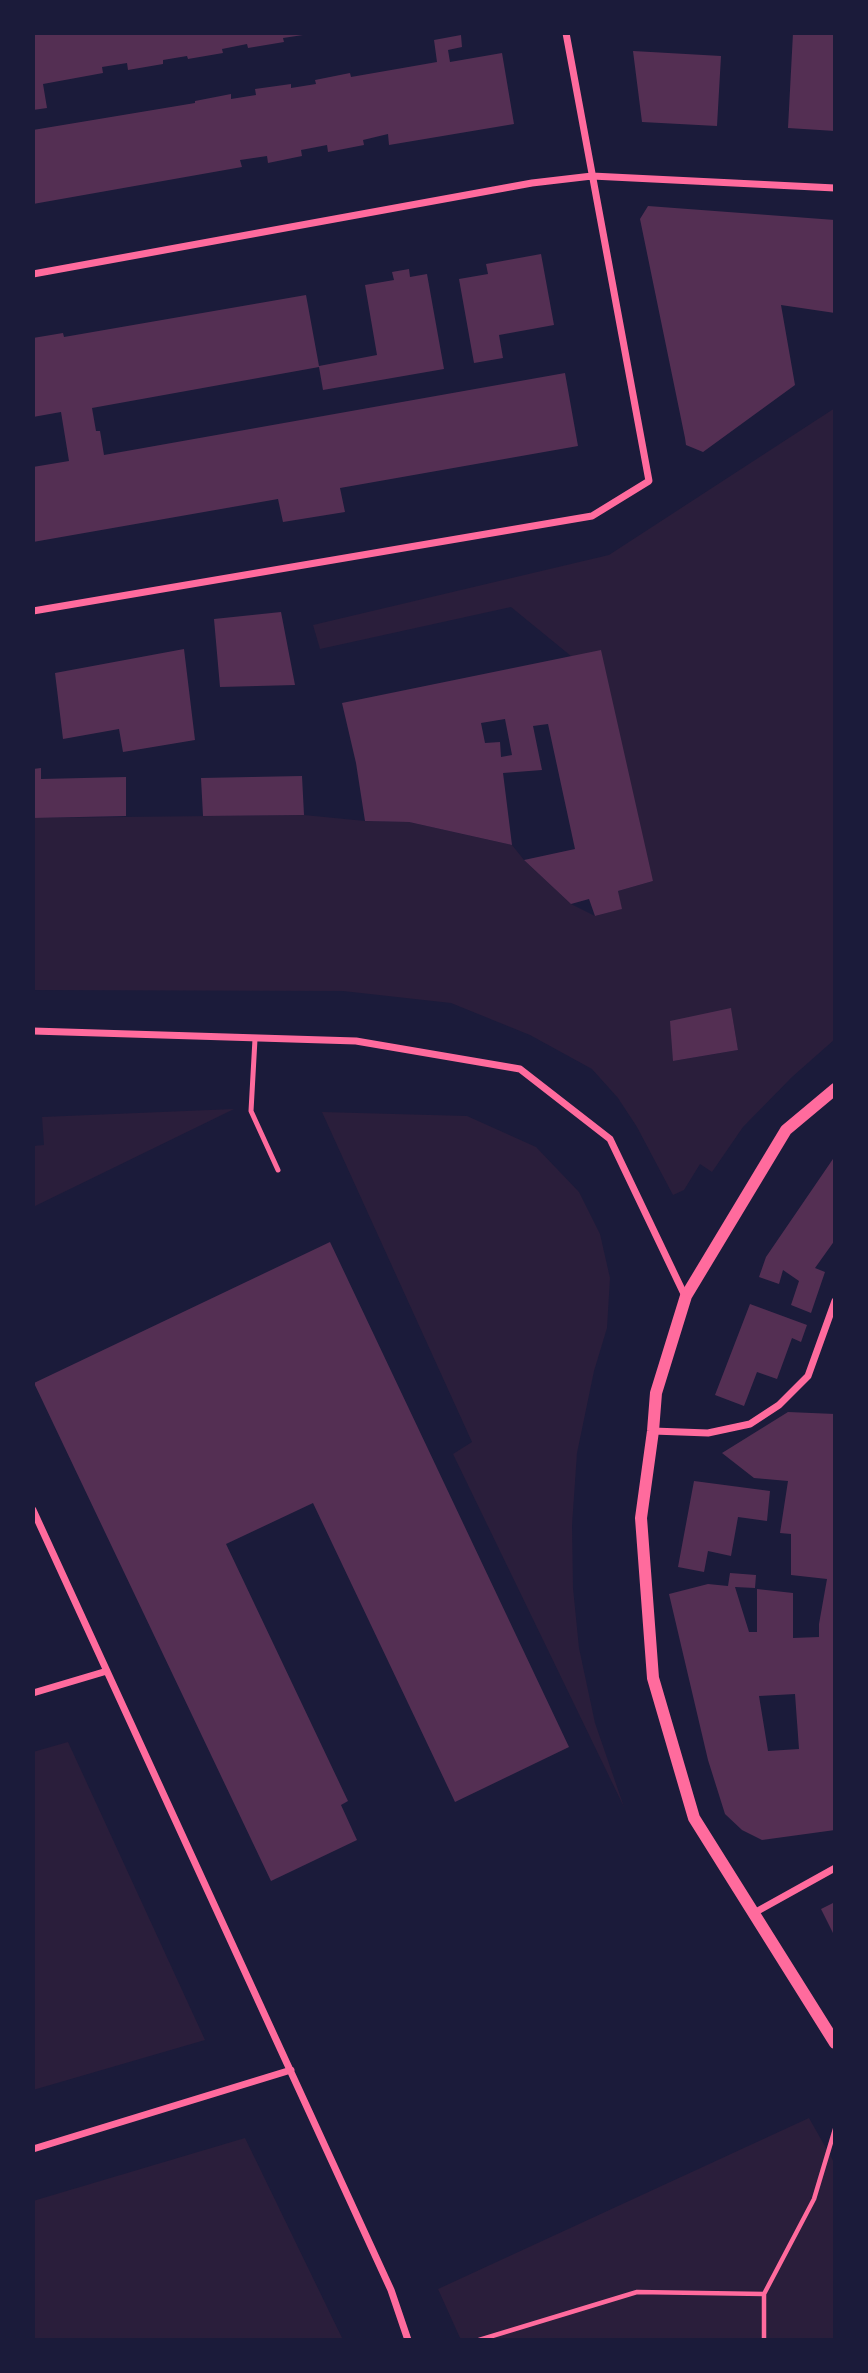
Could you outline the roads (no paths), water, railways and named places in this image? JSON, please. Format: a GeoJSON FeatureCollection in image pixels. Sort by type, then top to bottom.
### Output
{"type":"FeatureCollection","features":[{"type":"Feature","properties":{"kind":"street"},"geometry":{"type":"LineString","coordinates":[[33,611],[592,516],[649,481],[566,33]]}},
{"type":"Feature","properties":{"kind":"street"},"geometry":{"type":"LineString","coordinates":[[33,274],[532,183],[592,176],[835,188]]}},
{"type":"Feature","properties":{"kind":"street"},"geometry":{"type":"LineString","coordinates":[[33,1031],[356,1041],[520,1069],[610,1139],[686,1296]]}},
{"type":"Feature","properties":{"kind":"street"},"geometry":{"type":"LineString","coordinates":[[835,1089],[786,1130],[686,1296],[656,1394],[640,1518],[653,1678],[694,1818],[835,2043]]}},
{"type":"Feature","properties":{"kind":"street"},"geometry":{"type":"LineString","coordinates":[[653,1431],[708,1433],[750,1424],[779,1405],[808,1376],[835,1301]]}},
{"type":"Feature","properties":{"kind":"street"},"geometry":{"type":"LineString","coordinates":[[33,1510],[391,2290],[408,2340]]}},
{"type":"Feature","properties":{"kind":"street"},"geometry":{"type":"LineString","coordinates":[[33,1693],[107,1671]]}},
{"type":"Feature","properties":{"kind":"street"},"geometry":{"type":"LineString","coordinates":[[754,1913],[835,1868]]}},
{"type":"Feature","properties":{"kind":"street"},"geometry":{"type":"LineString","coordinates":[[33,2150],[291,2070]]}},
{"type":"Feature","properties":{"kind":"lane"},"geometry":{"type":"LineString","coordinates":[[255,1038],[251,1111],[278,1170]]}}]}
